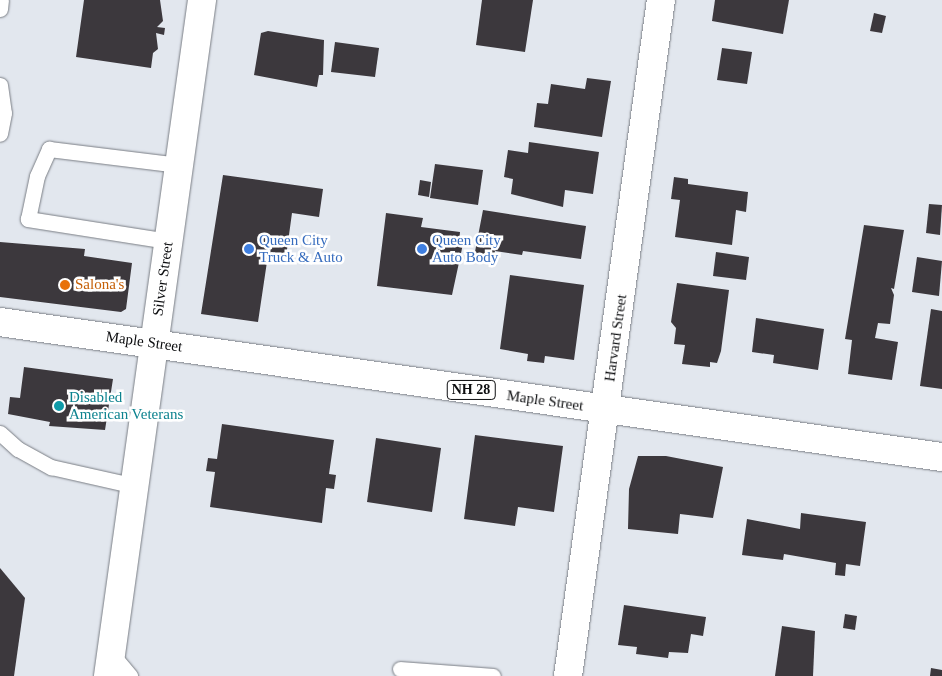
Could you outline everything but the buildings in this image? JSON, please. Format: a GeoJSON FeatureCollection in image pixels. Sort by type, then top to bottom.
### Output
{"type":"FeatureCollection","features":[{"type":"Feature","properties":{"kind":"street","name":"Silver Street"},"geometry":{"type":"LineString","coordinates":[[110,664],[202,0]]}},
{"type":"Feature","properties":{"kind":"street","name":"Harvard Street"},"geometry":{"type":"LineString","coordinates":[[568,676],[607,410],[661,0]]}},
{"type":"Feature","properties":{"kind":"street","name":"Maple Street"},"geometry":{"type":"LineString","coordinates":[[0,322],[942,457]]}},
{"type":"Feature","properties":{"kind":"lane"},"geometry":{"type":"LineString","coordinates":[[0,9],[1,0]]}},
{"type":"Feature","properties":{"kind":"lane"},"geometry":{"type":"LineString","coordinates":[[0,84],[0,134]]}},
{"type":"Feature","properties":{"kind":"lane"},"geometry":{"type":"LineString","coordinates":[[168,241],[28,219],[36,176],[49,149],[179,164]]}},
{"type":"Feature","properties":{"kind":"lane"},"geometry":{"type":"LineString","coordinates":[[0,433],[18,449],[51,467],[135,486]]}},
{"type":"Feature","properties":{"kind":"lane"},"geometry":{"type":"LineString","coordinates":[[110,664],[130,676]]}},
{"type":"Feature","properties":{"kind":"lane"},"geometry":{"type":"LineString","coordinates":[[400,669],[493,676]]}},
{"type":"Feature","properties":{"kind":"place","name":"Queen City Truck & Auto"},"geometry":{"type":"Point","coordinates":[249,249]}},
{"type":"Feature","properties":{"kind":"place","name":"Queen City Auto Body"},"geometry":{"type":"Point","coordinates":[422,249]}},
{"type":"Feature","properties":{"kind":"place","name":"Salona's"},"geometry":{"type":"Point","coordinates":[65,285]}},
{"type":"Feature","properties":{"kind":"place","name":"Disabled American Veterans"},"geometry":{"type":"Point","coordinates":[59,406]}}]}
